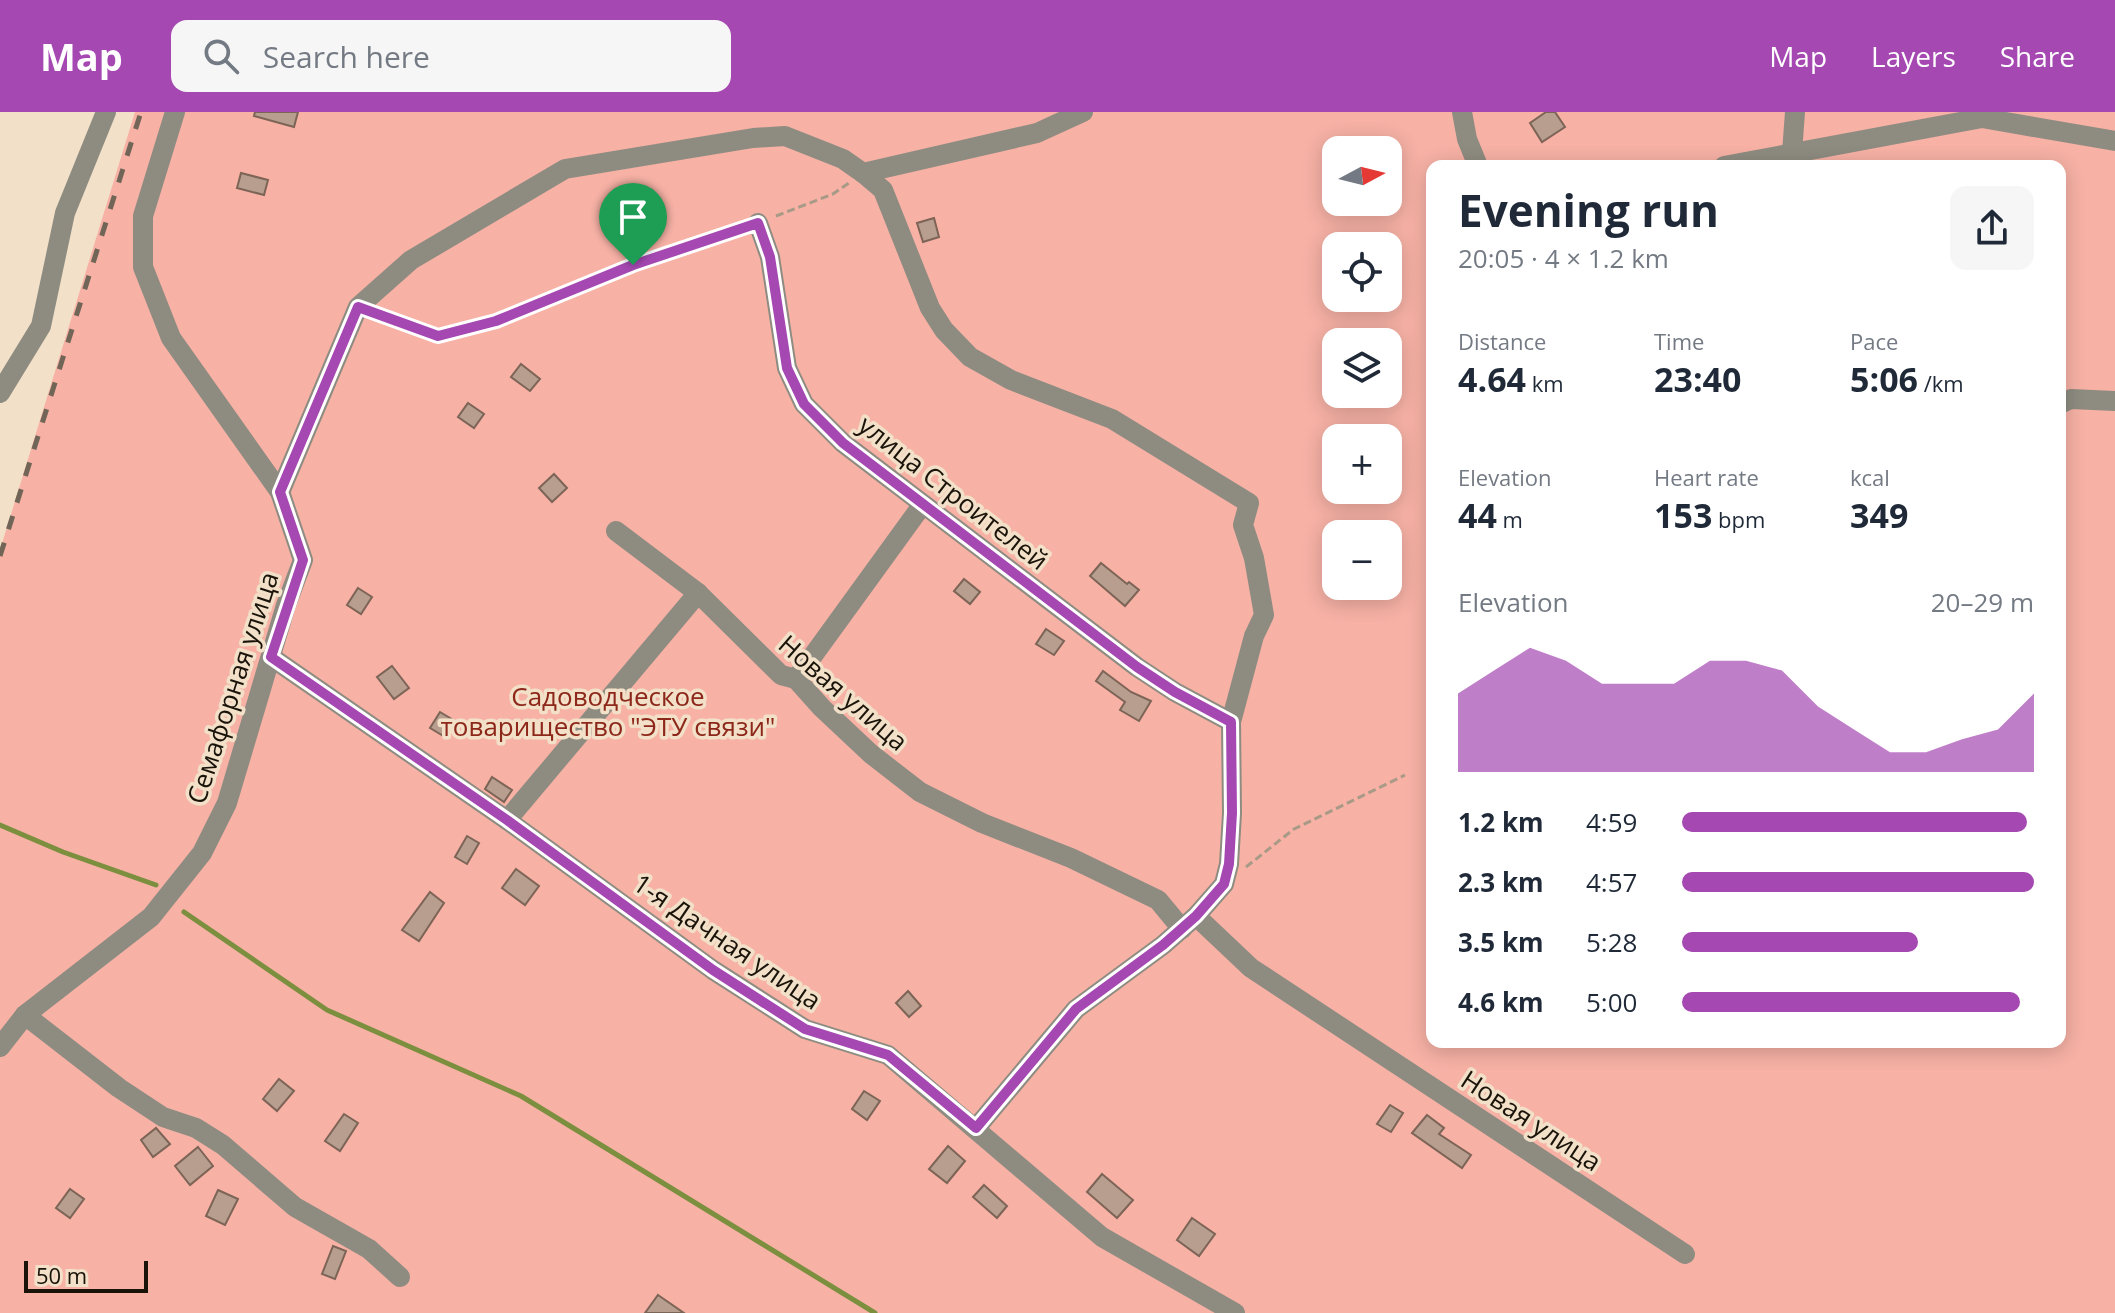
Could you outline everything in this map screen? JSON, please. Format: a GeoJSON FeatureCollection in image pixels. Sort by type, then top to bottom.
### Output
{"type":"FeatureCollection","features":[{"type":"Feature","properties":{"kind":"street"},"geometry":{"type":"LineString","coordinates":[[0,393],[41,326],[65,213],[106,112]]}},
{"type":"Feature","properties":{"kind":"street"},"geometry":{"type":"LineString","coordinates":[[863,173],[1037,133],[1083,112]]}},
{"type":"Feature","properties":{"kind":"street"},"geometry":{"type":"LineString","coordinates":[[1462,112],[1467,139],[1476,160]]}},
{"type":"Feature","properties":{"kind":"street"},"geometry":{"type":"LineString","coordinates":[[1792,153],[1795,112]]}},
{"type":"Feature","properties":{"kind":"street","name":"Семафорная улица"},"geometry":{"type":"LineString","coordinates":[[0,1047],[25,1015],[151,917],[202,853],[227,803],[303,560],[280,492],[171,338],[143,267],[143,216],[173,113]]}},
{"type":"Feature","properties":{"kind":"street"},"geometry":{"type":"LineString","coordinates":[[1755,160],[1982,118],[2115,141]]}},
{"type":"Feature","properties":{"kind":"street"},"geometry":{"type":"LineString","coordinates":[[280,492],[358,307],[411,260],[565,169],[753,138],[785,136],[843,159],[883,190],[930,308],[944,330],[970,357],[1011,380],[1112,419],[1249,503],[1243,525],[1254,558],[1264,615],[1254,636],[1231,722],[1232,813],[1229,864],[1224,884],[1189,922],[1076,1009],[976,1128]]}},
{"type":"Feature","properties":{"kind":"street","name":"улица Строителей"},"geometry":{"type":"LineString","coordinates":[[758,223],[770,257],[787,368],[804,404],[843,443],[1137,667],[1231,722]]}},
{"type":"Feature","properties":{"kind":"street"},"geometry":{"type":"LineString","coordinates":[[2066,401],[2115,401]]}},
{"type":"Feature","properties":{"kind":"street"},"geometry":{"type":"LineString","coordinates":[[796,679],[923,504]]}},
{"type":"Feature","properties":{"kind":"street","name":"Новая улица"},"geometry":{"type":"LineString","coordinates":[[616,531],[698,593],[781,675],[796,679],[871,754],[920,792],[982,823],[1071,858],[1158,900],[1251,968],[1685,1254]]}},
{"type":"Feature","properties":{"kind":"street"},"geometry":{"type":"LineString","coordinates":[[507,820],[698,593]]}},
{"type":"Feature","properties":{"kind":"street","name":"1-я Дачная улица"},"geometry":{"type":"LineString","coordinates":[[271,657],[507,820],[713,970],[805,1029],[888,1055],[1102,1237],[1235,1313]]}},
{"type":"Feature","properties":{"kind":"street"},"geometry":{"type":"LineString","coordinates":[[25,1015],[119,1088],[163,1117],[196,1128],[223,1145],[295,1207],[369,1249],[400,1277]]}},
{"type":"Feature","properties":{"kind":"path"},"geometry":{"type":"LineString","coordinates":[[358,307],[438,336],[496,321],[633,265],[833,194],[863,173]]}},
{"type":"Feature","properties":{"kind":"path"},"geometry":{"type":"LineString","coordinates":[[1224,884],[1294,829],[1405,775]]}},
{"type":"Feature","properties":{"kind":"green space","name":"Садоводческое товарищество \"ЭТУ связи\""},"geometry":{"type":"Polygon","coordinates":[[[135,112],[2115,112],[2115,1313],[0,1313],[0,550],[135,112]]]}},
{"type":"Feature","properties":{"kind":"building"},"geometry":{"type":"Polygon","coordinates":[[[255,112],[298,112],[294,127],[254,116],[255,112]]]}},
{"type":"Feature","properties":{"kind":"building"},"geometry":{"type":"Polygon","coordinates":[[[1546,112],[1555,112],[1565,127],[1542,142],[1530,123],[1546,112]]]}},
{"type":"Feature","properties":{"kind":"building"},"geometry":{"type":"Polygon","coordinates":[[[241,173],[268,180],[264,195],[237,188],[241,173]]]}},
{"type":"Feature","properties":{"kind":"building"},"geometry":{"type":"Polygon","coordinates":[[[934,218],[939,237],[923,242],[917,223],[934,218]]]}},
{"type":"Feature","properties":{"kind":"building"},"geometry":{"type":"Polygon","coordinates":[[[521,364],[540,379],[530,391],[511,377],[521,364]]]}},
{"type":"Feature","properties":{"kind":"building"},"geometry":{"type":"Polygon","coordinates":[[[468,403],[484,414],[474,428],[458,417],[468,403]]]}},
{"type":"Feature","properties":{"kind":"building"},"geometry":{"type":"Polygon","coordinates":[[[554,474],[567,488],[552,502],[539,488],[554,474]]]}},
{"type":"Feature","properties":{"kind":"building"},"geometry":{"type":"Polygon","coordinates":[[[1101,563],[1139,590],[1125,606],[1090,576],[1101,563]]]}},
{"type":"Feature","properties":{"kind":"building"},"geometry":{"type":"Polygon","coordinates":[[[964,579],[980,592],[970,604],[954,591],[964,579]]]}},
{"type":"Feature","properties":{"kind":"building"},"geometry":{"type":"Polygon","coordinates":[[[358,588],[372,597],[361,614],[347,605],[358,588]]]}},
{"type":"Feature","properties":{"kind":"building"},"geometry":{"type":"Polygon","coordinates":[[[1046,629],[1064,641],[1054,655],[1036,644],[1046,629]]]}},
{"type":"Feature","properties":{"kind":"building"},"geometry":{"type":"Polygon","coordinates":[[[392,666],[409,688],[394,699],[377,677],[392,666]]]}},
{"type":"Feature","properties":{"kind":"building"},"geometry":{"type":"Polygon","coordinates":[[[1103,671],[1131,692],[1151,701],[1139,721],[1120,710],[1125,702],[1096,681],[1103,671]]]}},
{"type":"Feature","properties":{"kind":"building"},"geometry":{"type":"Polygon","coordinates":[[[440,712],[455,721],[445,737],[430,728],[440,712]]]}},
{"type":"Feature","properties":{"kind":"building"},"geometry":{"type":"Polygon","coordinates":[[[492,777],[512,790],[504,802],[485,789],[492,777]]]}},
{"type":"Feature","properties":{"kind":"building"},"geometry":{"type":"Polygon","coordinates":[[[467,836],[479,843],[467,864],[455,857],[467,836]]]}},
{"type":"Feature","properties":{"kind":"building"},"geometry":{"type":"Polygon","coordinates":[[[516,869],[539,886],[525,905],[502,888],[516,869]]]}},
{"type":"Feature","properties":{"kind":"building"},"geometry":{"type":"Polygon","coordinates":[[[430,892],[444,903],[419,941],[402,930],[430,892]]]}},
{"type":"Feature","properties":{"kind":"building"},"geometry":{"type":"Polygon","coordinates":[[[908,991],[921,1006],[909,1017],[896,1003],[908,991]]]}},
{"type":"Feature","properties":{"kind":"building"},"geometry":{"type":"Polygon","coordinates":[[[279,1079],[294,1091],[277,1111],[263,1099],[279,1079]]]}},
{"type":"Feature","properties":{"kind":"building"},"geometry":{"type":"Polygon","coordinates":[[[864,1091],[880,1101],[867,1120],[852,1109],[864,1091]]]}},
{"type":"Feature","properties":{"kind":"building"},"geometry":{"type":"Polygon","coordinates":[[[1390,1105],[1403,1113],[1391,1132],[1377,1124],[1390,1105]]]}},
{"type":"Feature","properties":{"kind":"building"},"geometry":{"type":"Polygon","coordinates":[[[344,1114],[358,1123],[340,1151],[325,1141],[344,1114]]]}},
{"type":"Feature","properties":{"kind":"building"},"geometry":{"type":"Polygon","coordinates":[[[1427,1115],[1444,1128],[1439,1134],[1471,1155],[1462,1168],[1412,1133],[1427,1115]]]}},
{"type":"Feature","properties":{"kind":"building"},"geometry":{"type":"Polygon","coordinates":[[[156,1128],[170,1144],[153,1157],[141,1140],[156,1128]]]}},
{"type":"Feature","properties":{"kind":"building"},"geometry":{"type":"Polygon","coordinates":[[[948,1146],[965,1161],[947,1183],[929,1169],[948,1146]]]}},
{"type":"Feature","properties":{"kind":"building"},"geometry":{"type":"Polygon","coordinates":[[[198,1147],[213,1166],[190,1185],[175,1166],[198,1147]]]}},
{"type":"Feature","properties":{"kind":"building"},"geometry":{"type":"Polygon","coordinates":[[[1102,1174],[1133,1200],[1117,1218],[1087,1192],[1102,1174]]]}},
{"type":"Feature","properties":{"kind":"building"},"geometry":{"type":"Polygon","coordinates":[[[984,1185],[1007,1206],[997,1218],[973,1197],[984,1185]]]}},
{"type":"Feature","properties":{"kind":"building"},"geometry":{"type":"Polygon","coordinates":[[[70,1189],[84,1199],[70,1218],[56,1208],[70,1189]]]}},
{"type":"Feature","properties":{"kind":"building"},"geometry":{"type":"Polygon","coordinates":[[[218,1190],[238,1199],[225,1225],[206,1216],[218,1190]]]}},
{"type":"Feature","properties":{"kind":"building"},"geometry":{"type":"Polygon","coordinates":[[[1192,1218],[1215,1234],[1199,1256],[1177,1240],[1192,1218]]]}},
{"type":"Feature","properties":{"kind":"building"},"geometry":{"type":"Polygon","coordinates":[[[333,1246],[346,1251],[335,1279],[322,1274],[333,1246]]]}},
{"type":"Feature","properties":{"kind":"building"},"geometry":{"type":"Polygon","coordinates":[[[658,1295],[684,1313],[645,1313],[658,1295]]]}},
{"type":"Feature","properties":{"kind":"waterway"},"geometry":{"type":"LineString","coordinates":[[0,825],[63,852],[156,885]]}},
{"type":"Feature","properties":{"kind":"waterway"},"geometry":{"type":"LineString","coordinates":[[184,912],[327,1010],[521,1096],[875,1313]]}},
{"type":"Feature","properties":{"kind":"railway"},"geometry":{"type":"LineString","coordinates":[[0,556],[141,112]]}},
{"type":"Feature","properties":{"kind":"route"},"geometry":{"type":"LineString","coordinates":[[758,223],[770,257],[787,368],[804,404],[843,443],[1137,667],[1231,722],[1232,813],[1229,864],[1224,884],[1196,916],[1163,945],[1076,1009],[976,1128],[888,1055],[805,1029],[713,970],[507,820],[271,657],[303,560],[280,492],[358,307],[438,336],[496,321],[633,265],[758,223]]}}]}
